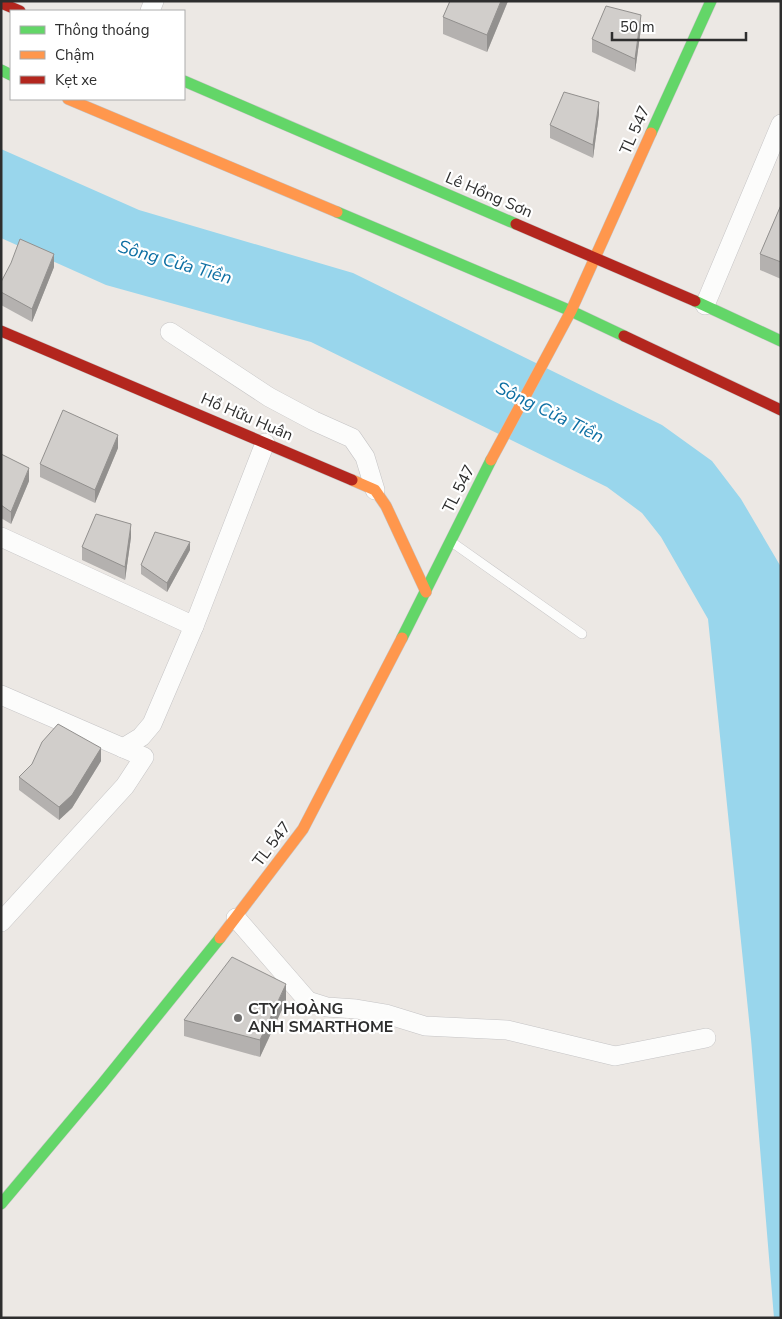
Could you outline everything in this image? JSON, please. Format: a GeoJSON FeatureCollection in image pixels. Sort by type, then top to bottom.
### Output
{"type":"FeatureCollection","features":[{"type":"Feature","properties":{"kind":"street","name":"TL 547"},"geometry":{"type":"LineString","coordinates":[[1,1204],[102,1084],[236,918],[303,829],[426,592],[494,455],[571,311],[711,1]]}},
{"type":"Feature","properties":{"kind":"street"},"geometry":{"type":"LineString","coordinates":[[1,3],[18,10]]}},
{"type":"Feature","properties":{"kind":"street","name":"Lê Hồng Sơn"},"geometry":{"type":"LineString","coordinates":[[185,82],[704,305],[781,341]]}},
{"type":"Feature","properties":{"kind":"street"},"geometry":{"type":"LineString","coordinates":[[70,100],[571,311],[781,410]]}},
{"type":"Feature","properties":{"kind":"street"},"geometry":{"type":"LineString","coordinates":[[704,305],[781,124]]}},
{"type":"Feature","properties":{"kind":"street","name":"Hồ Hữu Huân"},"geometry":{"type":"LineString","coordinates":[[1,330],[375,490]]}},
{"type":"Feature","properties":{"kind":"street"},"geometry":{"type":"LineString","coordinates":[[170,332],[269,397],[314,421],[352,438],[365,457],[375,490],[386,506],[426,592]]}},
{"type":"Feature","properties":{"kind":"street"},"geometry":{"type":"LineString","coordinates":[[123,748],[141,737],[152,724],[194,626],[265,443]]}},
{"type":"Feature","properties":{"kind":"street"},"geometry":{"type":"LineString","coordinates":[[1,537],[194,626]]}},
{"type":"Feature","properties":{"kind":"street"},"geometry":{"type":"LineString","coordinates":[[1,696],[144,757],[125,786],[1,922]]}},
{"type":"Feature","properties":{"kind":"street"},"geometry":{"type":"LineString","coordinates":[[236,918],[308,1001],[327,1007],[386,1014],[425,1026],[507,1030],[615,1056],[706,1038]]}},
{"type":"Feature","properties":{"kind":"lane"},"geometry":{"type":"LineString","coordinates":[[451,542],[582,634]]}},
{"type":"Feature","properties":{"kind":"water","name":"Sông Cửa Tiền"},"geometry":{"type":"Polygon","coordinates":[[[1,149],[139,210],[353,273],[662,425],[712,461],[741,499],[781,567],[781,1318],[774,1318],[751,1039],[708,619],[661,537],[642,513],[607,487],[311,342],[106,285],[1,238],[1,149]]]}},
{"type":"Feature","properties":{"kind":"building"},"geometry":{"type":"Polygon","coordinates":[[[450,1],[501,1],[487,35],[443,17],[450,1]]]}},
{"type":"Feature","properties":{"kind":"building"},"geometry":{"type":"Polygon","coordinates":[[[606,6],[641,15],[635,59],[592,39],[606,6]]]}},
{"type":"Feature","properties":{"kind":"building"},"geometry":{"type":"Polygon","coordinates":[[[564,92],[599,102],[593,145],[550,125],[564,92]]]}},
{"type":"Feature","properties":{"kind":"building"},"geometry":{"type":"Polygon","coordinates":[[[781,205],[781,262],[760,254],[781,205]]]}},
{"type":"Feature","properties":{"kind":"building"},"geometry":{"type":"Polygon","coordinates":[[[20,239],[54,254],[32,309],[1,292],[1,282],[20,239]]]}},
{"type":"Feature","properties":{"kind":"building"},"geometry":{"type":"Polygon","coordinates":[[[63,410],[118,435],[95,490],[40,464],[63,410]]]}},
{"type":"Feature","properties":{"kind":"building"},"geometry":{"type":"Polygon","coordinates":[[[1,454],[29,468],[11,512],[1,505],[1,454]]]}},
{"type":"Feature","properties":{"kind":"building"},"geometry":{"type":"Polygon","coordinates":[[[96,514],[131,524],[125,567],[82,547],[96,514]]]}},
{"type":"Feature","properties":{"kind":"building"},"geometry":{"type":"Polygon","coordinates":[[[155,532],[190,542],[167,583],[141,565],[155,532]]]}},
{"type":"Feature","properties":{"kind":"building"},"geometry":{"type":"Polygon","coordinates":[[[58,724],[101,748],[72,795],[59,807],[19,777],[32,764],[42,742],[58,724]]]}},
{"type":"Feature","properties":{"kind":"building","name":"CTY HOÀNG ANH SMARTHOME"},"geometry":{"type":"Polygon","coordinates":[[[232,957],[286,984],[260,1040],[184,1020],[232,957]]]}},
{"type":"Feature","properties":{"kind":"traffic: fast"},"geometry":{"type":"LineString","coordinates":[[651,133],[711,1]]}},
{"type":"Feature","properties":{"kind":"traffic: fast"},"geometry":{"type":"LineString","coordinates":[[1,70],[10,74]]}},
{"type":"Feature","properties":{"kind":"traffic: fast"},"geometry":{"type":"LineString","coordinates":[[185,81],[516,224]]}},
{"type":"Feature","properties":{"kind":"traffic: fast"},"geometry":{"type":"LineString","coordinates":[[337,212],[571,311],[624,336]]}},
{"type":"Feature","properties":{"kind":"traffic: fast"},"geometry":{"type":"LineString","coordinates":[[695,301],[781,341]]}},
{"type":"Feature","properties":{"kind":"traffic: fast"},"geometry":{"type":"LineString","coordinates":[[402,638],[491,460]]}},
{"type":"Feature","properties":{"kind":"traffic: fast"},"geometry":{"type":"LineString","coordinates":[[1,1204],[102,1084],[220,938]]}},
{"type":"Feature","properties":{"kind":"traffic: slow"},"geometry":{"type":"LineString","coordinates":[[70,100],[337,212]]}},
{"type":"Feature","properties":{"kind":"traffic: slow"},"geometry":{"type":"LineString","coordinates":[[491,460],[571,311],[651,133]]}},
{"type":"Feature","properties":{"kind":"traffic: slow"},"geometry":{"type":"LineString","coordinates":[[352,480],[375,490],[386,506],[426,592]]}},
{"type":"Feature","properties":{"kind":"traffic: slow"},"geometry":{"type":"LineString","coordinates":[[220,938],[303,829],[402,638]]}},
{"type":"Feature","properties":{"kind":"traffic: jam"},"geometry":{"type":"LineString","coordinates":[[1,3],[18,10]]}},
{"type":"Feature","properties":{"kind":"traffic: jam"},"geometry":{"type":"LineString","coordinates":[[516,224],[695,301]]}},
{"type":"Feature","properties":{"kind":"traffic: jam"},"geometry":{"type":"LineString","coordinates":[[1,331],[352,480]]}},
{"type":"Feature","properties":{"kind":"traffic: jam"},"geometry":{"type":"LineString","coordinates":[[624,336],[781,410]]}},
{"type":"Feature","properties":{"kind":"place","name":"CTY HOÀNG ANH SMARTHOME"},"geometry":{"type":"Point","coordinates":[238,1018]}}]}
